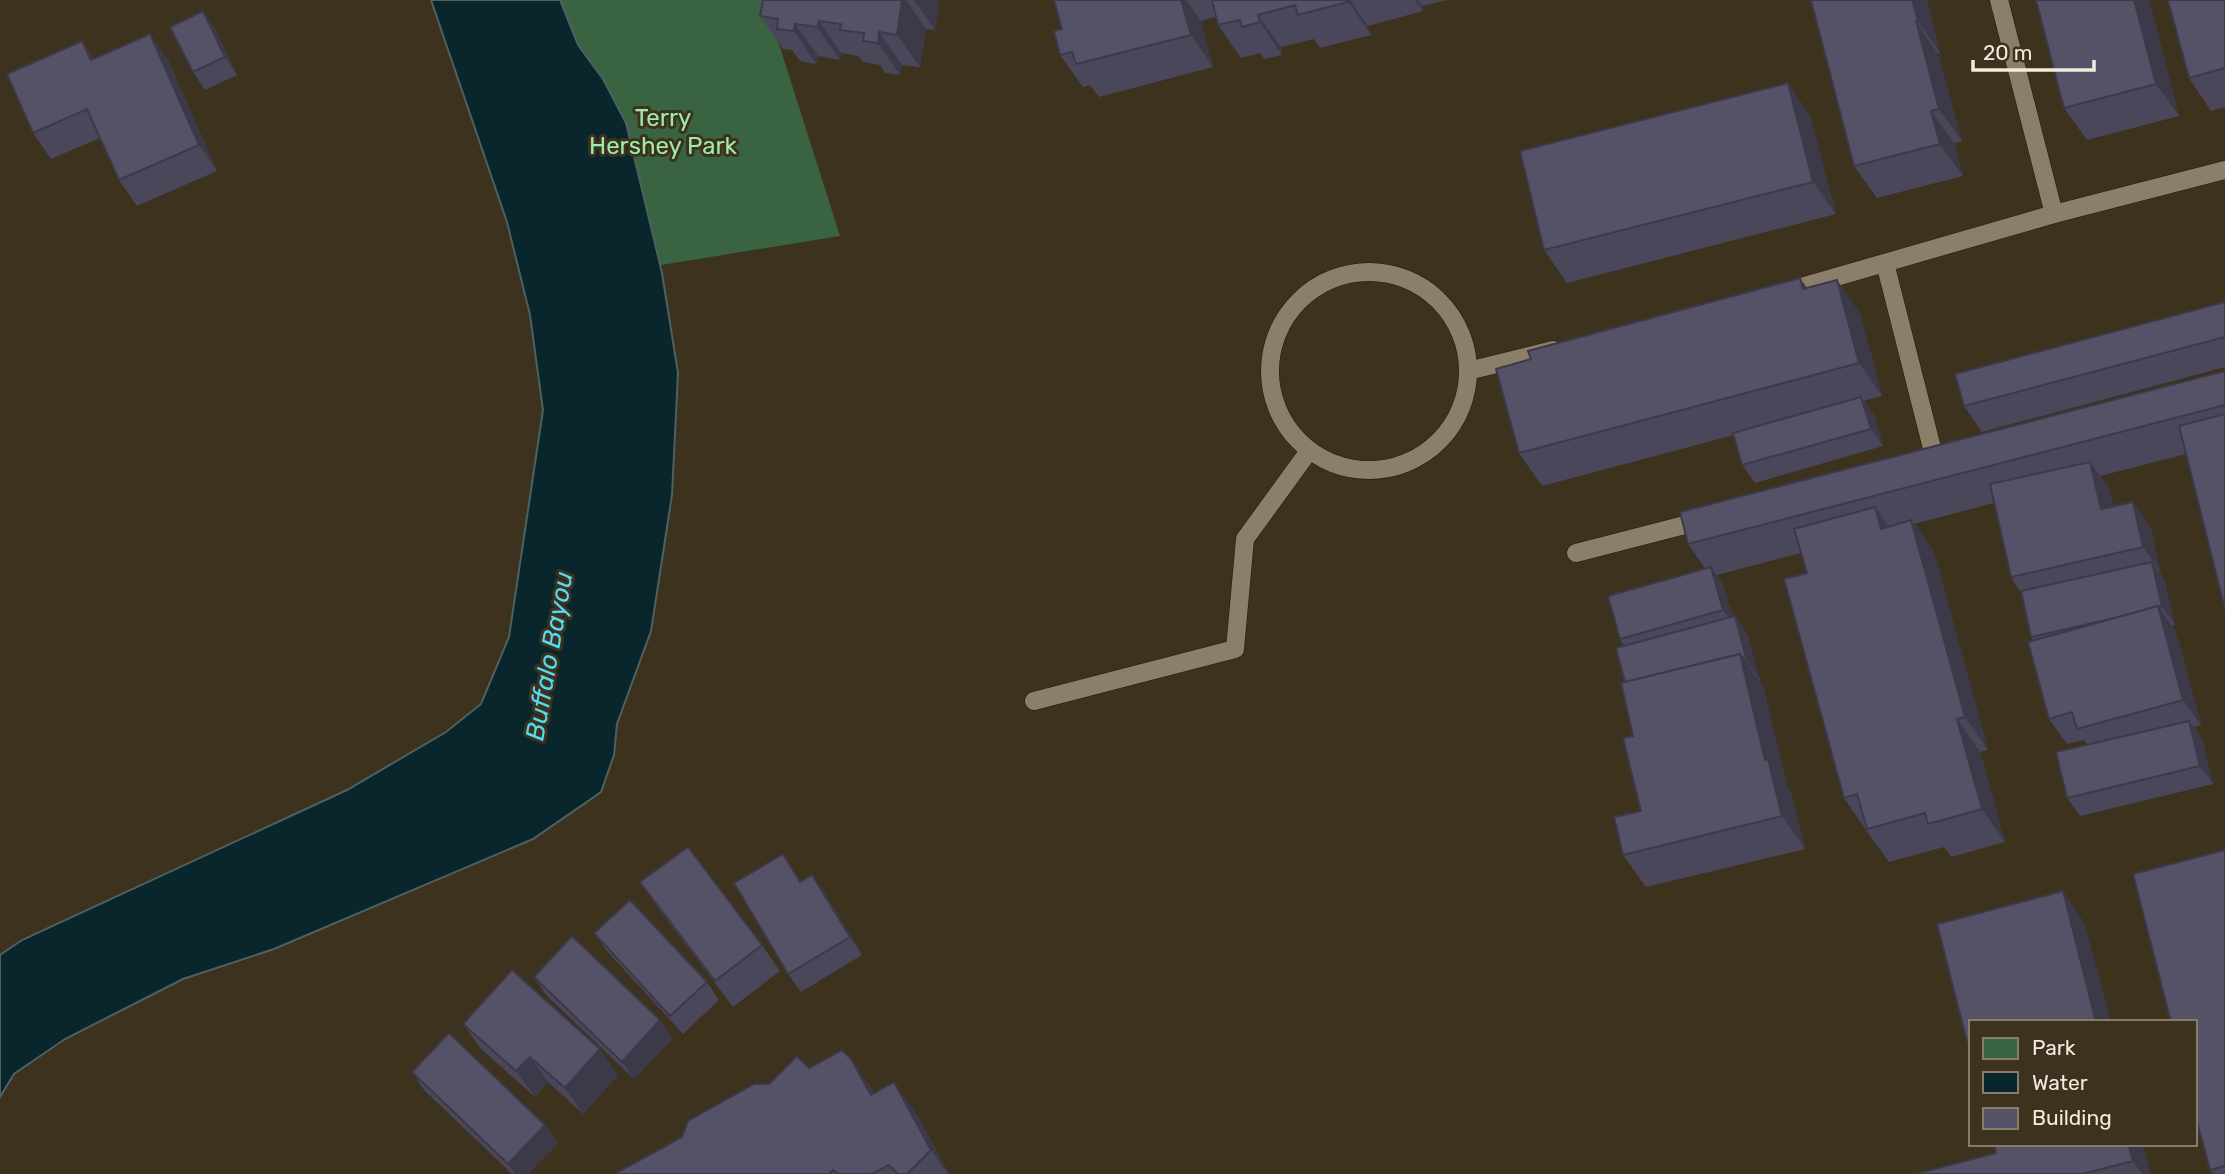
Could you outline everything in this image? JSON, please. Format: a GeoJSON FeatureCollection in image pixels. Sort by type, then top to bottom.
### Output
{"type":"FeatureCollection","features":[{"type":"Feature","properties":{"kind":"lane"},"geometry":{"type":"LineString","coordinates":[[1999,0],[2054,214]]}},
{"type":"Feature","properties":{"kind":"lane"},"geometry":{"type":"LineString","coordinates":[[1767,296],[2054,214],[2225,170]]}},
{"type":"Feature","properties":{"kind":"lane"},"geometry":{"type":"LineString","coordinates":[[1885,263],[1935,460]]}},
{"type":"Feature","properties":{"kind":"lane"},"geometry":{"type":"LineString","coordinates":[[1352,272],[1380,272],[1408,279],[1433,294],[1452,316],[1464,342],[1468,371],[1464,402],[1449,430],[1427,452],[1399,467],[1368,471],[1337,465],[1309,451],[1289,430],[1275,405],[1269,376],[1272,347],[1283,321],[1300,298],[1325,281],[1352,272]]}},
{"type":"Feature","properties":{"kind":"lane"},"geometry":{"type":"LineString","coordinates":[[1468,371],[1572,346]]}},
{"type":"Feature","properties":{"kind":"lane"},"geometry":{"type":"LineString","coordinates":[[1034,701],[1235,649],[1245,539],[1309,451]]}},
{"type":"Feature","properties":{"kind":"lane"},"geometry":{"type":"LineString","coordinates":[[1576,553],[1722,515]]}},
{"type":"Feature","properties":{"kind":"green space","name":"Terry Hershey Park"},"geometry":{"type":"Polygon","coordinates":[[[476,0],[765,0],[840,236],[575,279],[476,0]]]}},
{"type":"Feature","properties":{"kind":"water","name":"Buffalo Bayou"},"geometry":{"type":"Polygon","coordinates":[[[431,0],[560,0],[578,45],[603,79],[626,123],[662,273],[678,373],[672,495],[651,631],[617,724],[614,755],[601,792],[533,839],[274,949],[183,979],[65,1039],[14,1074],[0,1097],[0,955],[22,940],[347,790],[446,732],[481,704],[509,637],[543,410],[530,315],[507,222],[431,0]]]}},
{"type":"Feature","properties":{"kind":"building"},"geometry":{"type":"Polygon","coordinates":[[[763,0],[902,0],[897,35],[879,32],[878,43],[863,41],[864,33],[840,30],[841,24],[819,21],[817,27],[795,24],[794,31],[777,29],[778,19],[760,16],[763,0]]]}},
{"type":"Feature","properties":{"kind":"building"},"geometry":{"type":"Polygon","coordinates":[[[1054,0],[1181,0],[1191,35],[1076,64],[1072,52],[1060,55],[1054,31],[1062,29],[1054,0]]]}},
{"type":"Feature","properties":{"kind":"building"},"geometry":{"type":"Polygon","coordinates":[[[1212,0],[1348,2],[1298,15],[1295,5],[1258,15],[1260,22],[1242,27],[1240,20],[1218,25],[1212,0]]]}},
{"type":"Feature","properties":{"kind":"building"},"geometry":{"type":"Polygon","coordinates":[[[1811,0],[1912,0],[1939,109],[1931,111],[1940,144],[1854,166],[1811,0]]]}},
{"type":"Feature","properties":{"kind":"building"},"geometry":{"type":"Polygon","coordinates":[[[2036,0],[2134,0],[2156,84],[2064,108],[2036,0]]]}},
{"type":"Feature","properties":{"kind":"building"},"geometry":{"type":"Polygon","coordinates":[[[2168,0],[2225,0],[2225,68],[2189,78],[2168,0]]]}},
{"type":"Feature","properties":{"kind":"building"},"geometry":{"type":"Polygon","coordinates":[[[203,11],[225,57],[193,72],[170,27],[203,11]]]}},
{"type":"Feature","properties":{"kind":"building"},"geometry":{"type":"Polygon","coordinates":[[[150,34],[199,145],[119,180],[87,109],[33,133],[7,74],[82,41],[91,60],[150,34]]]}},
{"type":"Feature","properties":{"kind":"building"},"geometry":{"type":"Polygon","coordinates":[[[1788,83],[1813,182],[1544,250],[1520,151],[1788,83]]]}},
{"type":"Feature","properties":{"kind":"building"},"geometry":{"type":"Polygon","coordinates":[[[1800,278],[1803,289],[1837,280],[1859,363],[1519,453],[1496,369],[1531,359],[1528,351],[1800,278]]]}},
{"type":"Feature","properties":{"kind":"building"},"geometry":{"type":"Polygon","coordinates":[[[2225,302],[2225,337],[1964,406],[1955,374],[2225,302]]]}},
{"type":"Feature","properties":{"kind":"building"},"geometry":{"type":"Polygon","coordinates":[[[2225,371],[2225,405],[1688,544],[1680,512],[2225,371]]]}},
{"type":"Feature","properties":{"kind":"building"},"geometry":{"type":"Polygon","coordinates":[[[1861,397],[1871,429],[1742,465],[1733,433],[1861,397]]]}},
{"type":"Feature","properties":{"kind":"building"},"geometry":{"type":"Polygon","coordinates":[[[2225,414],[2225,609],[2179,426],[2225,414]]]}},
{"type":"Feature","properties":{"kind":"building"},"geometry":{"type":"Polygon","coordinates":[[[2090,462],[2101,509],[2133,502],[2143,547],[2011,577],[1990,484],[2090,462]]]}},
{"type":"Feature","properties":{"kind":"building"},"geometry":{"type":"Polygon","coordinates":[[[1875,507],[1881,529],[1911,520],[1965,717],[1957,719],[1982,809],[1928,824],[1925,813],[1867,829],[1857,794],[1844,798],[1784,579],[1807,573],[1794,529],[1875,507]]]}},
{"type":"Feature","properties":{"kind":"building"},"geometry":{"type":"Polygon","coordinates":[[[2152,562],[2162,607],[2031,637],[2021,591],[2152,562]]]}},
{"type":"Feature","properties":{"kind":"building"},"geometry":{"type":"Polygon","coordinates":[[[1711,567],[1723,610],[1620,639],[1608,596],[1711,567]]]}},
{"type":"Feature","properties":{"kind":"building"},"geometry":{"type":"Polygon","coordinates":[[[2158,606],[2183,700],[2077,729],[2072,712],[2049,719],[2028,642],[2158,606]]]}},
{"type":"Feature","properties":{"kind":"building"},"geometry":{"type":"Polygon","coordinates":[[[1735,616],[1747,662],[1740,654],[1625,682],[1616,648],[1735,616]]]}},
{"type":"Feature","properties":{"kind":"building"},"geometry":{"type":"Polygon","coordinates":[[[1740,654],[1765,760],[1768,759],[1782,816],[1623,855],[1614,817],[1641,811],[1623,738],[1633,736],[1621,683],[1740,654]]]}},
{"type":"Feature","properties":{"kind":"building"},"geometry":{"type":"Polygon","coordinates":[[[2189,721],[2200,766],[2067,798],[2056,752],[2189,721]]]}},
{"type":"Feature","properties":{"kind":"building"},"geometry":{"type":"Polygon","coordinates":[[[688,847],[762,945],[715,981],[640,882],[688,847]]]}},
{"type":"Feature","properties":{"kind":"building"},"geometry":{"type":"Polygon","coordinates":[[[2225,850],[2225,1166],[2210,1170],[2197,1121],[2197,1020],[2170,1020],[2133,874],[2225,850]]]}},
{"type":"Feature","properties":{"kind":"building"},"geometry":{"type":"Polygon","coordinates":[[[783,854],[800,882],[812,875],[850,937],[788,974],[734,883],[783,854]]]}},
{"type":"Feature","properties":{"kind":"building"},"geometry":{"type":"Polygon","coordinates":[[[2063,891],[2095,1020],[1969,1020],[1969,1049],[1937,924],[2063,891]]]}},
{"type":"Feature","properties":{"kind":"building"},"geometry":{"type":"Polygon","coordinates":[[[630,900],[707,982],[670,1016],[594,933],[630,900]]]}},
{"type":"Feature","properties":{"kind":"building"},"geometry":{"type":"Polygon","coordinates":[[[572,936],[660,1020],[622,1062],[534,977],[572,936]]]}},
{"type":"Feature","properties":{"kind":"building"},"geometry":{"type":"Polygon","coordinates":[[[512,970],[600,1049],[565,1088],[530,1057],[516,1071],[463,1024],[512,970]]]}},
{"type":"Feature","properties":{"kind":"building"},"geometry":{"type":"Polygon","coordinates":[[[449,1033],[545,1125],[508,1164],[412,1072],[449,1033]]]}},
{"type":"Feature","properties":{"kind":"building"},"geometry":{"type":"Polygon","coordinates":[[[842,1050],[851,1059],[871,1095],[894,1082],[931,1150],[907,1174],[898,1174],[889,1165],[872,1174],[838,1174],[833,1170],[829,1174],[619,1174],[618,1172],[682,1137],[688,1121],[754,1084],[769,1084],[797,1056],[809,1068],[842,1050]]]}},
{"type":"Feature","properties":{"kind":"building"},"geometry":{"type":"Polygon","coordinates":[[[1994,1146],[2129,1146],[2133,1161],[2082,1174],[1919,1173],[1996,1153],[1994,1146]]]}}]}
